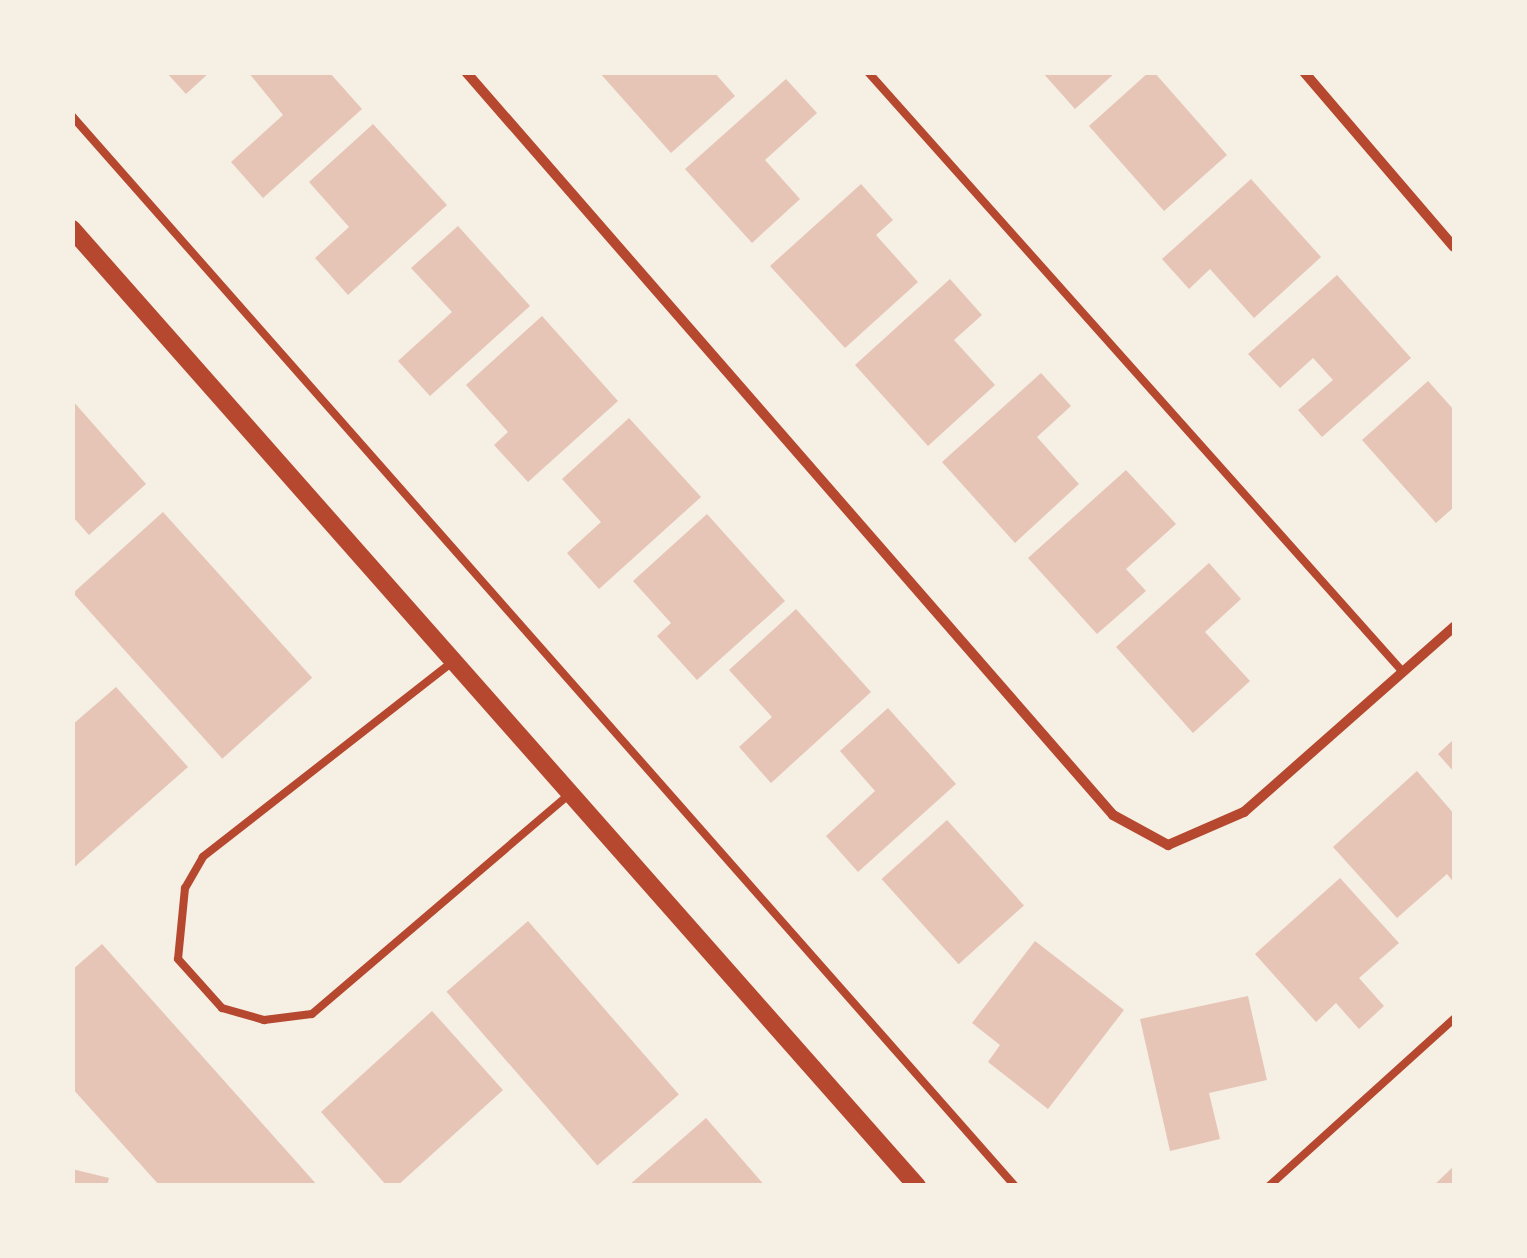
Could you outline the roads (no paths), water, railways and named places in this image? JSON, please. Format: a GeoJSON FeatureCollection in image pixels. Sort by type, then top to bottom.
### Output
{"type":"FeatureCollection","features":[{"type":"Feature","properties":{"kind":"street"},"geometry":{"type":"LineString","coordinates":[[466,72],[1112,816],[1168,845],[1244,812],[1454,626]]}},
{"type":"Feature","properties":{"kind":"street"},"geometry":{"type":"LineString","coordinates":[[1304,72],[1454,247]]}},
{"type":"Feature","properties":{"kind":"street"},"geometry":{"type":"LineString","coordinates":[[72,229],[917,1186]]}},
{"type":"Feature","properties":{"kind":"lane"},"geometry":{"type":"LineString","coordinates":[[868,72],[1403,672]]}},
{"type":"Feature","properties":{"kind":"lane"},"geometry":{"type":"LineString","coordinates":[[72,116],[1015,1186]]}},
{"type":"Feature","properties":{"kind":"lane"},"geometry":{"type":"LineString","coordinates":[[454,661],[203,858],[184,888],[178,958],[222,1008],[264,1020],[312,1014],[571,794]]}},
{"type":"Feature","properties":{"kind":"lane"},"geometry":{"type":"LineString","coordinates":[[1268,1186],[1454,1019]]}}]}
